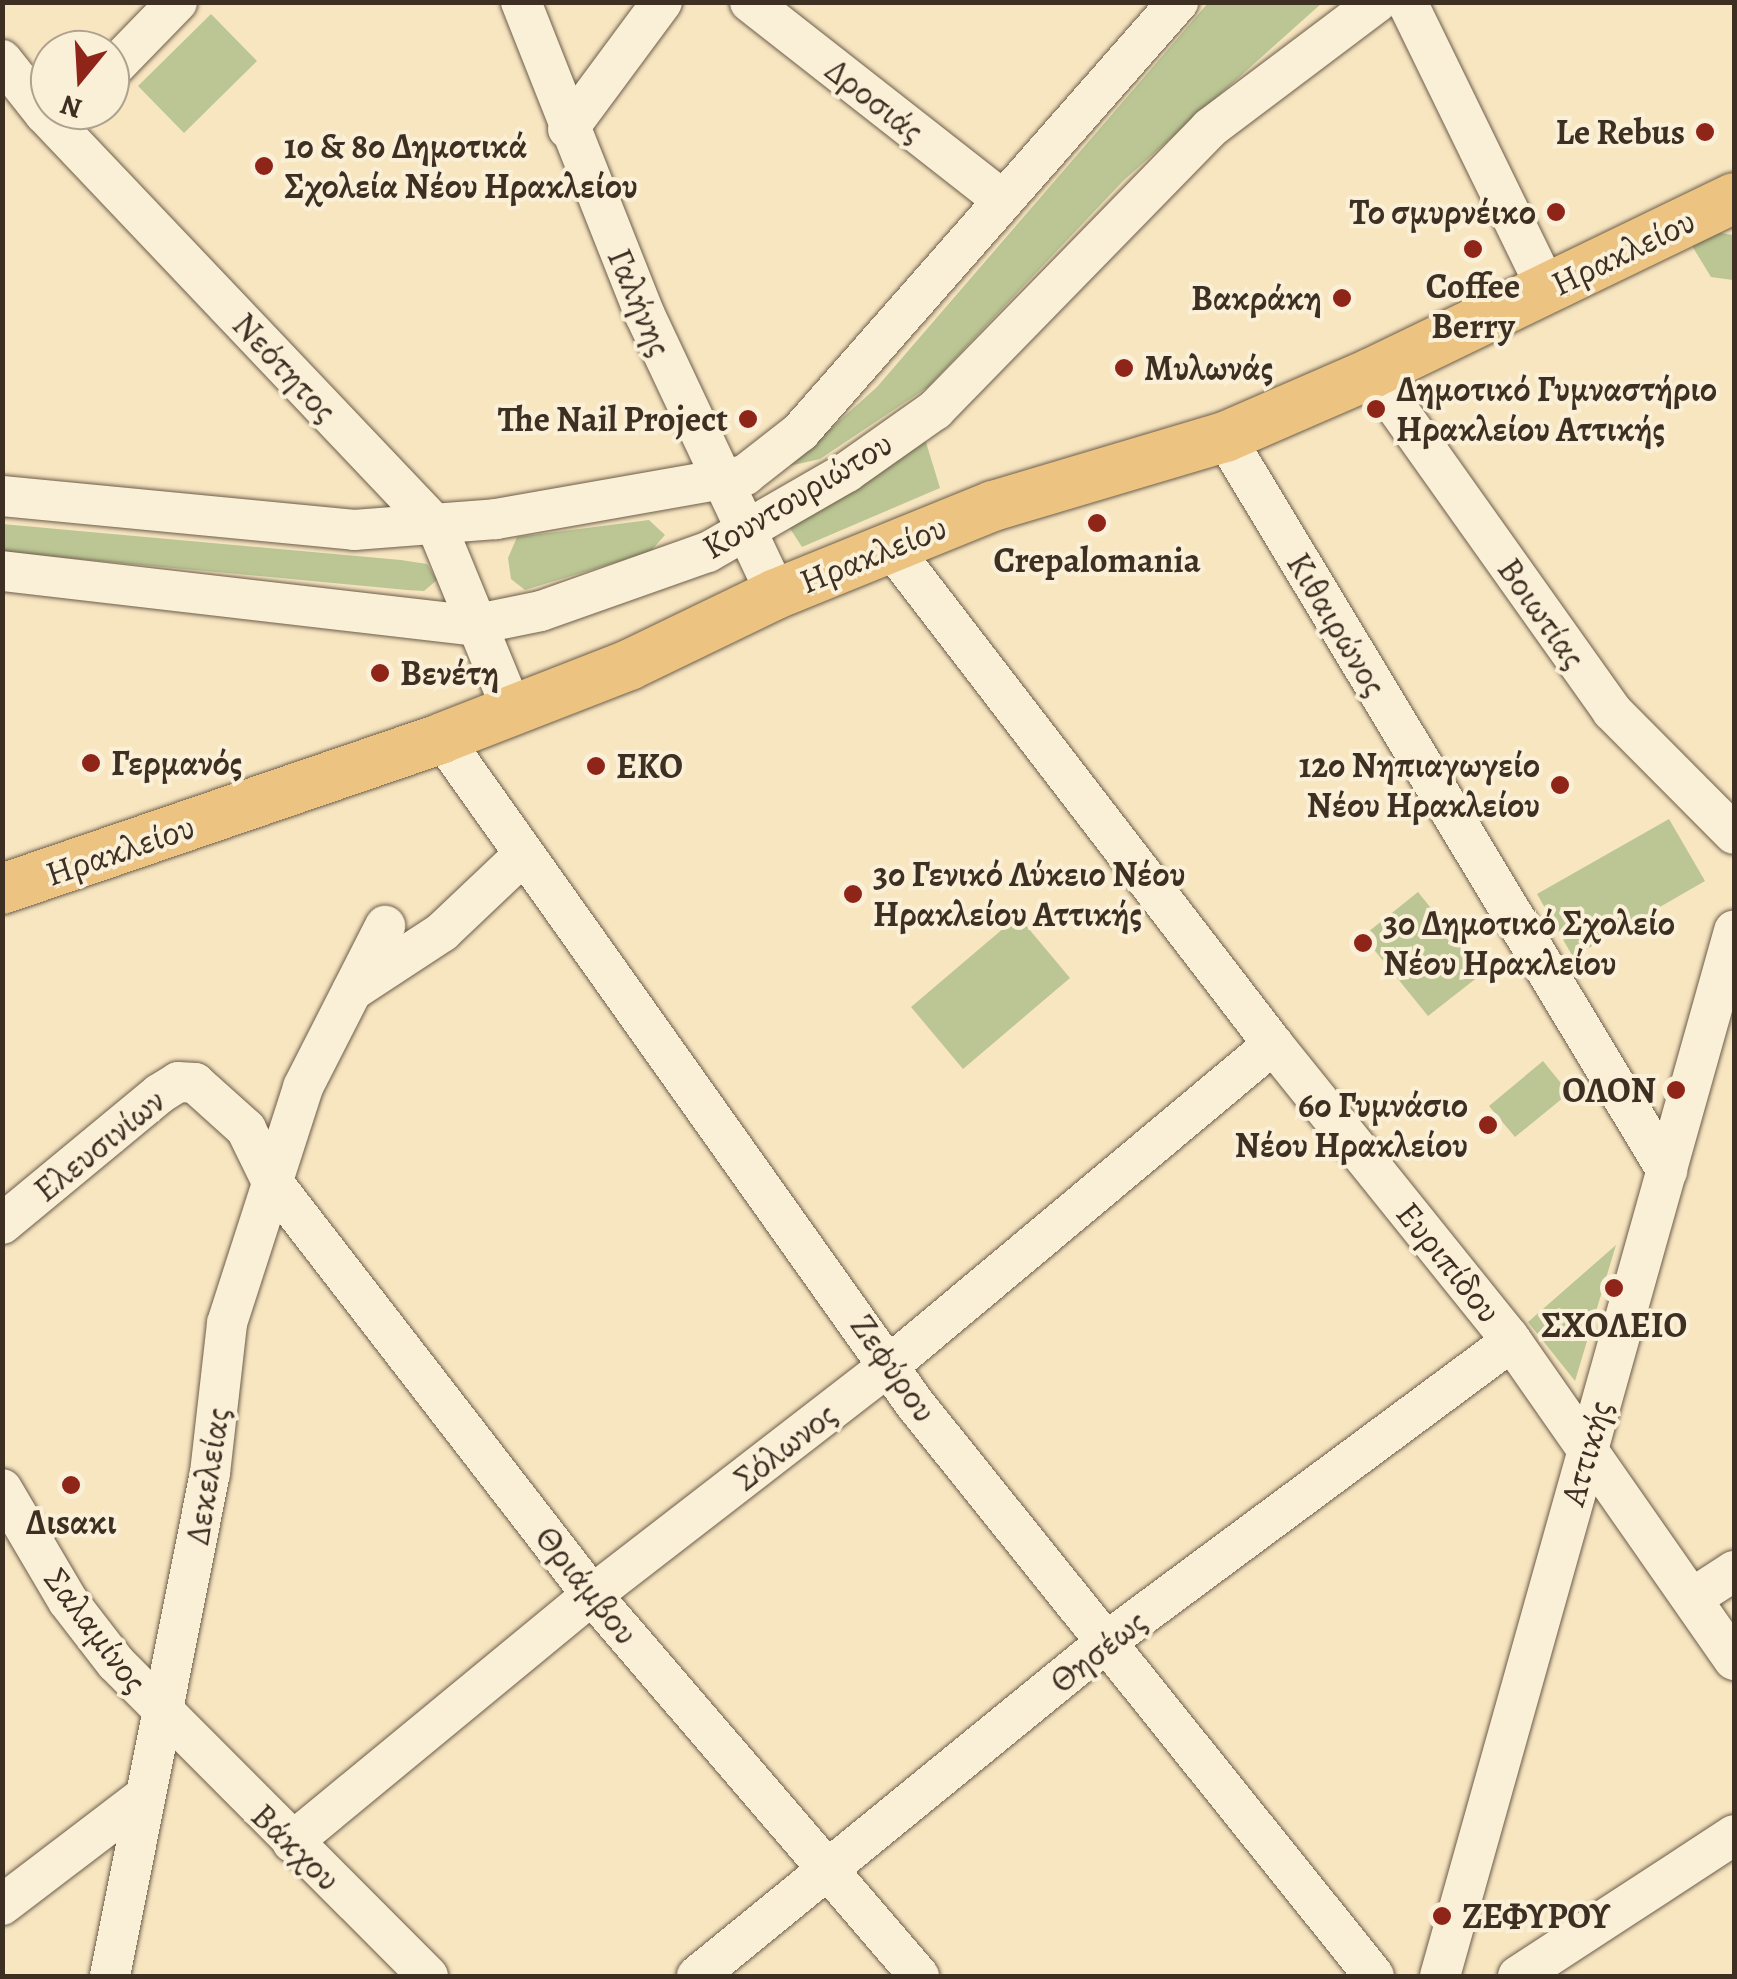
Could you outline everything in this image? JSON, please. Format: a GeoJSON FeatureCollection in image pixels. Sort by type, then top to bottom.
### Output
{"type":"FeatureCollection","features":[{"type":"Feature","properties":{"kind":"main road","name":"Ηρακλείου"},"geometry":{"type":"LineString","coordinates":[[2,889],[442,738],[629,665],[776,594],[993,506],[1225,437],[1372,374],[1734,198]]}},
{"type":"Feature","properties":{"kind":"street"},"geometry":{"type":"LineString","coordinates":[[130,51],[177,2]]}},
{"type":"Feature","properties":{"kind":"street","name":"Γαλήνης"},"geometry":{"type":"LineString","coordinates":[[521,2],[568,129],[687,412],[726,482],[776,594]]}},
{"type":"Feature","properties":{"kind":"street"},"geometry":{"type":"LineString","coordinates":[[568,129],[662,2]]}},
{"type":"Feature","properties":{"kind":"street","name":"Δροσιάς"},"geometry":{"type":"LineString","coordinates":[[750,2],[1000,198]]}},
{"type":"Feature","properties":{"kind":"street","name":"Κουντουριώτου"},"geometry":{"type":"LineString","coordinates":[[2,496],[354,530],[436,527],[744,476],[800,432],[1000,198],[1178,2]]}},
{"type":"Feature","properties":{"kind":"street","name":"Κουντουριώτου"},"geometry":{"type":"LineString","coordinates":[[2,570],[472,625],[541,611],[636,580],[748,532],[935,410],[1210,128],[1377,2]]}},
{"type":"Feature","properties":{"kind":"street"},"geometry":{"type":"LineString","coordinates":[[1407,2],[1548,289]]}},
{"type":"Feature","properties":{"kind":"street","name":"Νεότητος"},"geometry":{"type":"LineString","coordinates":[[2,60],[30,86]]}},
{"type":"Feature","properties":{"kind":"street","name":"Νεότητος"},"geometry":{"type":"LineString","coordinates":[[76,130],[436,527],[472,625],[512,710]]}},
{"type":"Feature","properties":{"kind":"street","name":"Βοιωτίας"},"geometry":{"type":"LineString","coordinates":[[1372,374],[1612,710],[1734,834]]}},
{"type":"Feature","properties":{"kind":"street","name":"Κιθαιρώνος"},"geometry":{"type":"LineString","coordinates":[[1225,437],[1667,1171]]}},
{"type":"Feature","properties":{"kind":"street","name":"Ευριπίδου"},"geometry":{"type":"LineString","coordinates":[[890,546],[1273,1044],[1512,1342],[1588,1443],[1734,1660]]}},
{"type":"Feature","properties":{"kind":"street","name":"Ζεφύρου"},"geometry":{"type":"LineString","coordinates":[[442,738],[892,1364],[915,1404],[1110,1640],[1368,1974]]}},
{"type":"Feature","properties":{"kind":"street","name":"Δεκελείας"},"geometry":{"type":"LineString","coordinates":[[352,991],[442,932],[524,855]]}},
{"type":"Feature","properties":{"kind":"street","name":"Δεκελείας"},"geometry":{"type":"LineString","coordinates":[[110,1976],[210,1473],[226,1324],[303,1087],[385,926]]}},
{"type":"Feature","properties":{"kind":"street","name":"Αττικής"},"geometry":{"type":"LineString","coordinates":[[1440,1976],[1734,931]]}},
{"type":"Feature","properties":{"kind":"street","name":"Σόλωνος"},"geometry":{"type":"LineString","coordinates":[[292,1842],[592,1595],[892,1364],[1273,1044]]}},
{"type":"Feature","properties":{"kind":"street","name":"Ελευσινίων"},"geometry":{"type":"LineString","coordinates":[[2,1224],[178,1082],[195,1084],[246,1128],[271,1180]]}},
{"type":"Feature","properties":{"kind":"street","name":"Θριάμβου"},"geometry":{"type":"LineString","coordinates":[[271,1180],[592,1595],[918,1976]]}},
{"type":"Feature","properties":{"kind":"street","name":"Θησέως"},"geometry":{"type":"LineString","coordinates":[[697,1976],[1110,1640],[1512,1342]]}},
{"type":"Feature","properties":{"kind":"street","name":"Σαλαμίνος"},"geometry":{"type":"LineString","coordinates":[[2,1489],[68,1601],[163,1718]]}},
{"type":"Feature","properties":{"kind":"street"},"geometry":{"type":"LineString","coordinates":[[1694,1596],[1734,1571]]}},
{"type":"Feature","properties":{"kind":"street","name":"Βάκχου"},"geometry":{"type":"LineString","coordinates":[[163,1718],[428,1976]]}},
{"type":"Feature","properties":{"kind":"street"},"geometry":{"type":"LineString","coordinates":[[2,1905],[144,1796]]}},
{"type":"Feature","properties":{"kind":"street"},"geometry":{"type":"LineString","coordinates":[[1518,1976],[1734,1835]]}},
{"type":"Feature","properties":{"kind":"green space"},"geometry":{"type":"Polygon","coordinates":[[[1208,3],[1322,3],[1123,181],[928,387],[820,459],[789,466],[877,387],[1208,3]]]}},
{"type":"Feature","properties":{"kind":"green space"},"geometry":{"type":"Polygon","coordinates":[[[211,14],[257,61],[184,133],[138,86],[211,14]]]}},
{"type":"Feature","properties":{"kind":"green space"},"geometry":{"type":"Polygon","coordinates":[[[1709,231],[1733,235],[1733,280],[1711,277],[1689,241],[1709,231]]]}},
{"type":"Feature","properties":{"kind":"green space"},"geometry":{"type":"Polygon","coordinates":[[[925,439],[940,488],[802,547],[789,527],[925,439]]]}},
{"type":"Feature","properties":{"kind":"green space"},"geometry":{"type":"Polygon","coordinates":[[[649,520],[665,535],[650,552],[525,590],[511,579],[508,558],[517,537],[649,520]]]}},
{"type":"Feature","properties":{"kind":"green space"},"geometry":{"type":"Polygon","coordinates":[[[2,524],[401,560],[427,564],[437,580],[424,591],[407,590],[3,552],[2,524]]]}},
{"type":"Feature","properties":{"kind":"green space"},"geometry":{"type":"Polygon","coordinates":[[[1669,819],[1705,881],[1573,957],[1537,894],[1669,819]]]}},
{"type":"Feature","properties":{"kind":"green space"},"geometry":{"type":"Polygon","coordinates":[[[1418,892],[1483,973],[1428,1016],[1363,936],[1418,892]]]}},
{"type":"Feature","properties":{"kind":"green space"},"geometry":{"type":"Polygon","coordinates":[[[1018,916],[1070,978],[963,1069],[911,1007],[1018,916]]]}},
{"type":"Feature","properties":{"kind":"green space"},"geometry":{"type":"Polygon","coordinates":[[[1543,1061],[1569,1093],[1515,1137],[1489,1106],[1543,1061]]]}},
{"type":"Feature","properties":{"kind":"green space"},"geometry":{"type":"Polygon","coordinates":[[[1616,1245],[1575,1381],[1528,1322],[1616,1245]]]}},
{"type":"Feature","properties":{"kind":"place","name":"Le Rebus"},"geometry":{"type":"Point","coordinates":[1705,132]}},
{"type":"Feature","properties":{"kind":"place","name":"1ο & 8ο Δημοτικά Σχολεία Νέου Ηρακλείου"},"geometry":{"type":"Point","coordinates":[264,166]}},
{"type":"Feature","properties":{"kind":"place","name":"Το σμυρνέικο"},"geometry":{"type":"Point","coordinates":[1556,212]}},
{"type":"Feature","properties":{"kind":"place","name":"Coffee Berry"},"geometry":{"type":"Point","coordinates":[1473,249]}},
{"type":"Feature","properties":{"kind":"place","name":"Βακράκη"},"geometry":{"type":"Point","coordinates":[1342,298]}},
{"type":"Feature","properties":{"kind":"place","name":"Μυλωνάς"},"geometry":{"type":"Point","coordinates":[1124,368]}},
{"type":"Feature","properties":{"kind":"place","name":"Δημοτικό Γυμναστήριο Ηρακλείου Αττικής"},"geometry":{"type":"Point","coordinates":[1376,409]}},
{"type":"Feature","properties":{"kind":"place","name":"The Nail Project"},"geometry":{"type":"Point","coordinates":[748,419]}},
{"type":"Feature","properties":{"kind":"place","name":"Crepalomania"},"geometry":{"type":"Point","coordinates":[1097,523]}},
{"type":"Feature","properties":{"kind":"place","name":"Βενέτη"},"geometry":{"type":"Point","coordinates":[380,673]}},
{"type":"Feature","properties":{"kind":"place","name":"Γερμανός"},"geometry":{"type":"Point","coordinates":[91,763]}},
{"type":"Feature","properties":{"kind":"place","name":"ΕΚΟ"},"geometry":{"type":"Point","coordinates":[596,766]}},
{"type":"Feature","properties":{"kind":"place","name":"12ο Νηπιαγωγείο Νέου Ηρακλείου"},"geometry":{"type":"Point","coordinates":[1560,785]}},
{"type":"Feature","properties":{"kind":"place","name":"3ο Γενικό Λύκειο Νέου Ηρακλείου Αττικής"},"geometry":{"type":"Point","coordinates":[853,894]}},
{"type":"Feature","properties":{"kind":"place","name":"3ο Δημοτικό Σχολείο Νέου Ηρακλείου"},"geometry":{"type":"Point","coordinates":[1363,943]}},
{"type":"Feature","properties":{"kind":"place","name":"ΟΛΟΝ"},"geometry":{"type":"Point","coordinates":[1676,1090]}},
{"type":"Feature","properties":{"kind":"place","name":"6ο Γυμνάσιο Νέου Ηρακλείου"},"geometry":{"type":"Point","coordinates":[1488,1125]}},
{"type":"Feature","properties":{"kind":"place","name":"ΣΧΟΛΕΙΟ"},"geometry":{"type":"Point","coordinates":[1614,1288]}},
{"type":"Feature","properties":{"kind":"place","name":"Διsακι"},"geometry":{"type":"Point","coordinates":[71,1485]}},
{"type":"Feature","properties":{"kind":"place","name":"ΖΕΦΥΡΟΥ"},"geometry":{"type":"Point","coordinates":[1442,1916]}}]}
